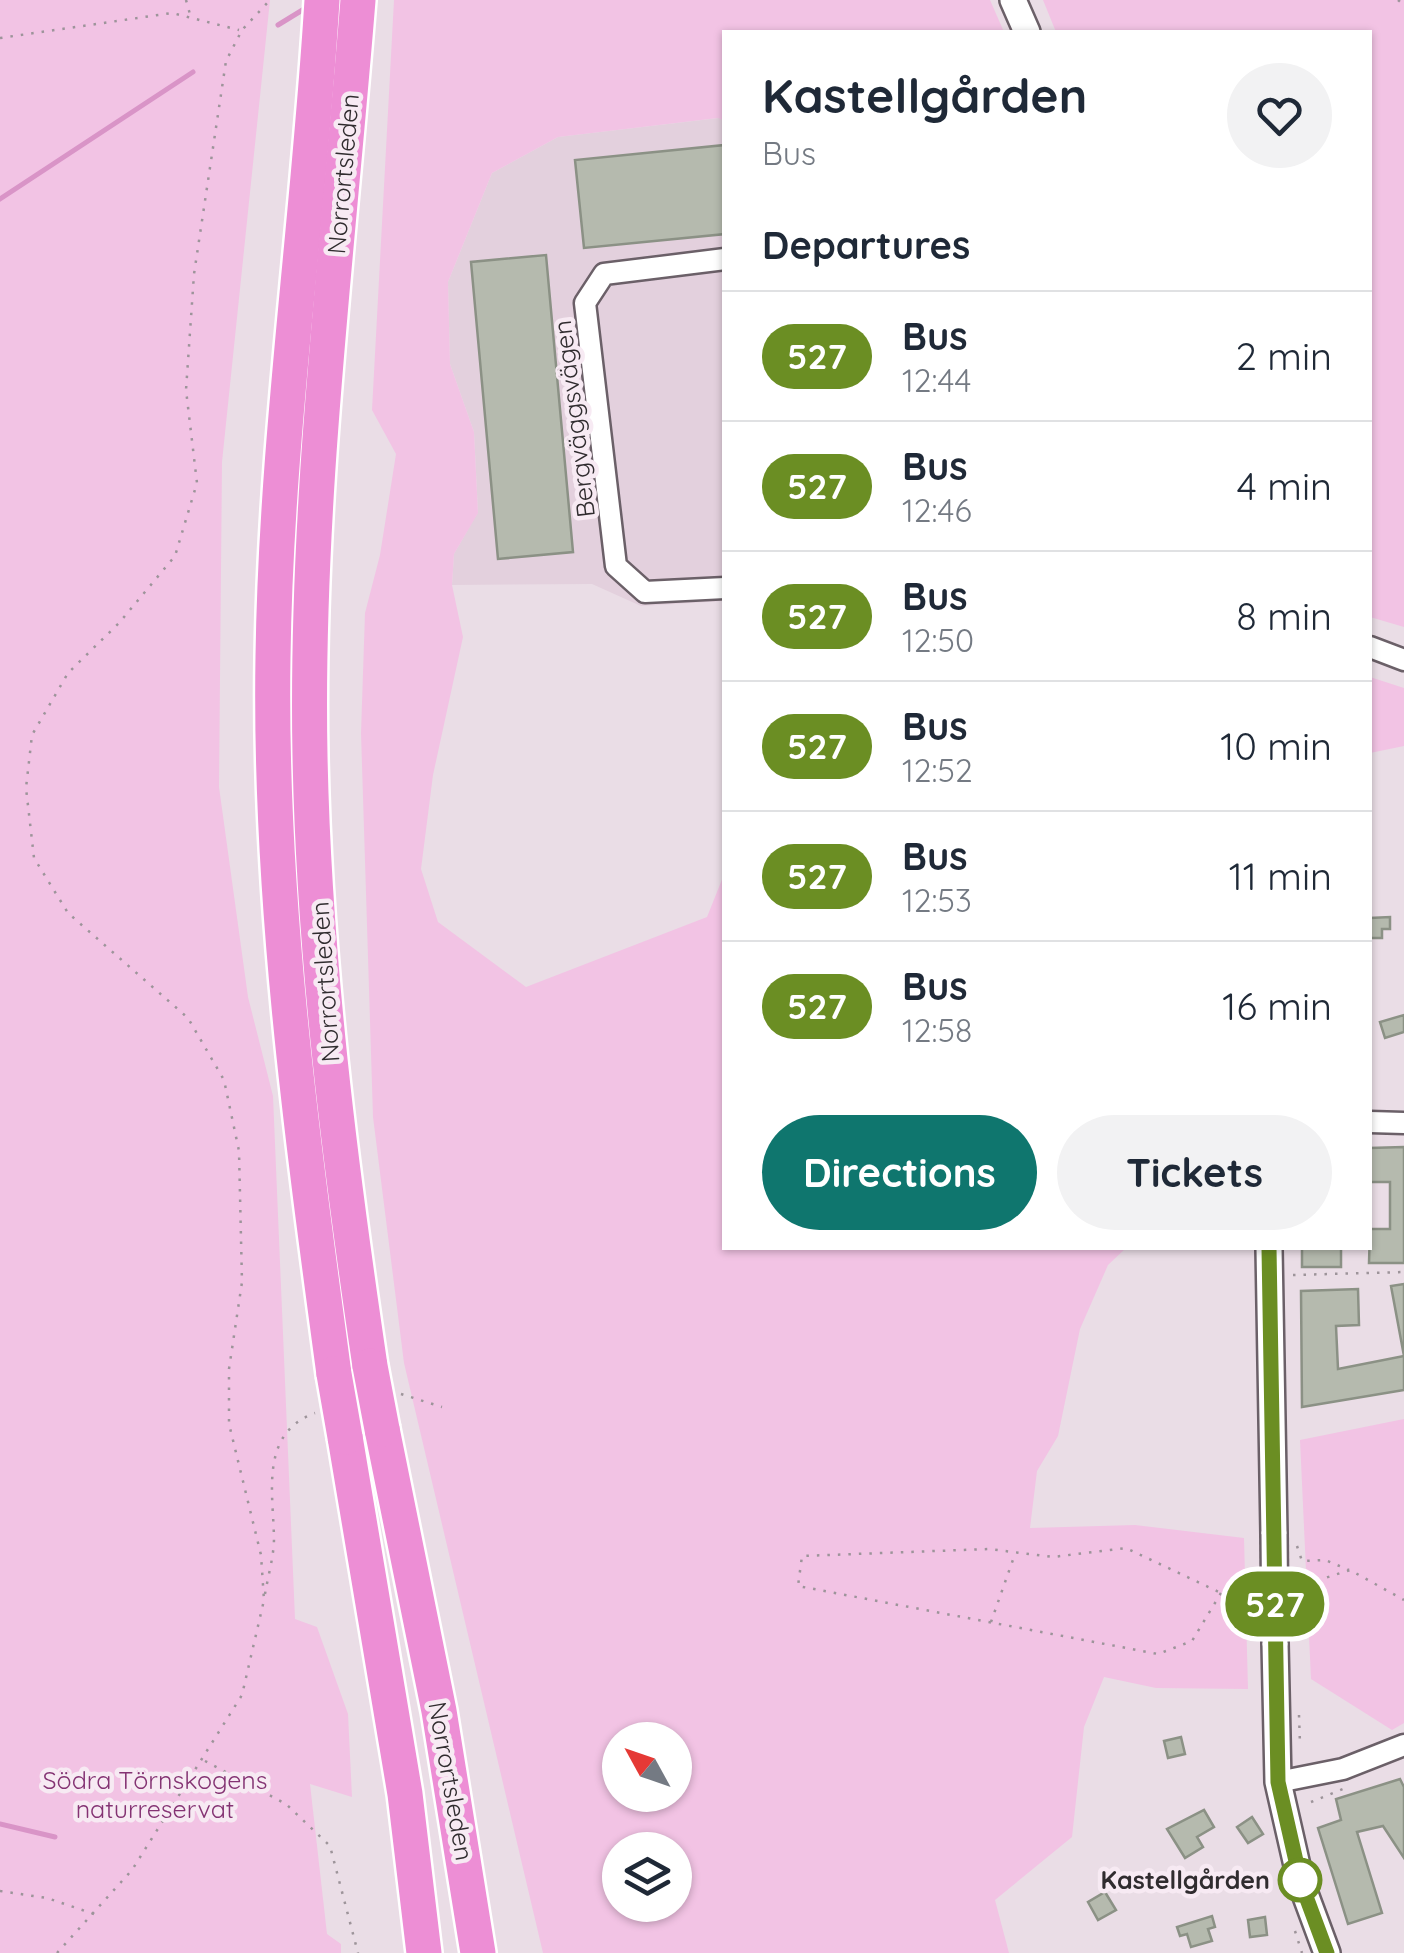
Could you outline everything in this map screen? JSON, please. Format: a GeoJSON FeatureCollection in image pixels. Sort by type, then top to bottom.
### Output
{"type":"FeatureCollection","features":[{"type":"Feature","properties":{"kind":"highway","name":"Norrortsleden"},"geometry":{"type":"LineString","coordinates":[[322,0],[336,56],[314,513],[310,756],[338,1148],[370,1366],[384,1414],[439,1711],[478,1953]]}},
{"type":"Feature","properties":{"kind":"highway","name":"Norrortsleden"},"geometry":{"type":"LineString","coordinates":[[358,0],[336,56],[292,362],[273,657],[282,926],[304,1153],[334,1374],[405,1794],[424,1953]]}},
{"type":"Feature","properties":{"kind":"street"},"geometry":{"type":"LineString","coordinates":[[1013,0],[1026,30]]}},
{"type":"Feature","properties":{"kind":"street","name":"Bergväggsvägen"},"geometry":{"type":"LineString","coordinates":[[722,260],[604,274],[585,303],[616,566],[644,592],[722,588]]}},
{"type":"Feature","properties":{"kind":"street"},"geometry":{"type":"LineString","coordinates":[[1372,648],[1404,660]]}},
{"type":"Feature","properties":{"kind":"street"},"geometry":{"type":"LineString","coordinates":[[1372,1122],[1404,1123]]}},
{"type":"Feature","properties":{"kind":"street"},"geometry":{"type":"LineString","coordinates":[[1269,1250],[1278,1782],[1301,1883],[1327,1953]]}},
{"type":"Feature","properties":{"kind":"street"},"geometry":{"type":"LineString","coordinates":[[1278,1782],[1343,1769],[1404,1746]]}},
{"type":"Feature","properties":{"kind":"path"},"geometry":{"type":"LineString","coordinates":[[186,0],[191,18]]}},
{"type":"Feature","properties":{"kind":"path"},"geometry":{"type":"LineString","coordinates":[[264,1600],[260,1555],[229,1424],[229,1368],[242,1282],[240,1151],[224,1080],[188,1018],[68,914],[34,858],[26,788],[32,734],[68,673],[119,623],[176,556],[197,482],[186,390],[194,274],[226,62],[242,30],[270,0]]}},
{"type":"Feature","properties":{"kind":"path"},"geometry":{"type":"LineString","coordinates":[[1398,0],[1404,5]]}},
{"type":"Feature","properties":{"kind":"path"},"geometry":{"type":"LineString","coordinates":[[0,38],[162,14],[242,30]]}},
{"type":"Feature","properties":{"kind":"path"},"geometry":{"type":"LineString","coordinates":[[1286,1275],[1404,1272]]}},
{"type":"Feature","properties":{"kind":"path"},"geometry":{"type":"LineString","coordinates":[[384,1414],[402,1394],[442,1406]]}},
{"type":"Feature","properties":{"kind":"path"},"geometry":{"type":"LineString","coordinates":[[57,1953],[132,1870],[242,1695],[274,1541],[269,1494],[276,1447],[298,1419],[317,1412]]}},
{"type":"Feature","properties":{"kind":"path"},"geometry":{"type":"LineString","coordinates":[[1294,1560],[1293,1546],[1300,1546],[1302,1560],[1325,1560],[1404,1600]]}},
{"type":"Feature","properties":{"kind":"path"},"geometry":{"type":"LineString","coordinates":[[1222,1593],[1192,1641],[1158,1654],[798,1586],[802,1556],[1015,1552],[1053,1557],[1126,1548],[1222,1593],[1264,1589]]}},
{"type":"Feature","properties":{"kind":"path"},"geometry":{"type":"LineString","coordinates":[[991,1622],[1015,1552]]}},
{"type":"Feature","properties":{"kind":"path"},"geometry":{"type":"LineString","coordinates":[[1281,1588],[1350,1570]]}},
{"type":"Feature","properties":{"kind":"path"},"geometry":{"type":"LineString","coordinates":[[203,1760],[286,1804],[330,1846],[358,1953]]}},
{"type":"Feature","properties":{"kind":"path"},"geometry":{"type":"LineString","coordinates":[[0,1891],[48,1898],[94,1914]]}},
{"type":"Feature","properties":{"kind":"shaded area"},"geometry":{"type":"Polygon","coordinates":[[[722,120],[722,601],[641,606],[592,584],[452,585],[454,554],[478,512],[474,432],[450,364],[448,282],[492,173],[558,137],[722,120]]]}},
{"type":"Feature","properties":{"kind":"green space","name":"Södra Törnskogens naturreservat"},"geometry":{"type":"Polygon","coordinates":[[[0,0],[270,0],[222,462],[219,787],[248,997],[273,1096],[295,1619],[317,1627],[348,1714],[352,1797],[310,1784],[327,1934],[341,1944],[341,1953],[0,1953],[0,0]]]}},
{"type":"Feature","properties":{"kind":"green space"},"geometry":{"type":"Polygon","coordinates":[[[394,0],[990,0],[1003,30],[722,30],[722,120],[558,137],[492,173],[448,282],[450,364],[474,432],[478,513],[454,554],[452,585],[463,637],[433,775],[421,869],[438,922],[526,987],[707,917],[722,880],[722,1250],[1124,1250],[1108,1265],[1080,1329],[1058,1436],[1037,1471],[1030,1528],[1135,1525],[1244,1538],[1248,1689],[1156,1688],[1104,1677],[1084,1727],[1072,1837],[995,1900],[1009,1953],[543,1953],[404,1363],[373,1117],[361,733],[365,613],[380,555],[396,454],[372,410],[394,0]]]}},
{"type":"Feature","properties":{"kind":"green space"},"geometry":{"type":"Polygon","coordinates":[[[1043,0],[1404,0],[1404,627],[1372,618],[1372,30],[1055,30],[1043,0]]]}},
{"type":"Feature","properties":{"kind":"green space"},"geometry":{"type":"Polygon","coordinates":[[[1372,678],[1404,688],[1404,746],[1372,753],[1372,678]]]}},
{"type":"Feature","properties":{"kind":"green space"},"geometry":{"type":"Polygon","coordinates":[[[1404,1419],[1404,1723],[1392,1730],[1311,1679],[1300,1440],[1404,1419]]]}},
{"type":"Feature","properties":{"kind":"building"},"geometry":{"type":"Polygon","coordinates":[[[722,145],[722,234],[584,248],[575,160],[722,145]]]}},
{"type":"Feature","properties":{"kind":"building"},"geometry":{"type":"Polygon","coordinates":[[[546,255],[573,552],[498,559],[471,262],[546,255]]]}},
{"type":"Feature","properties":{"kind":"building"},"geometry":{"type":"Polygon","coordinates":[[[1390,917],[1390,929],[1382,929],[1382,938],[1372,938],[1372,918],[1390,917]]]}},
{"type":"Feature","properties":{"kind":"building"},"geometry":{"type":"Polygon","coordinates":[[[1404,1015],[1404,1032],[1385,1038],[1380,1022],[1404,1015]]]}},
{"type":"Feature","properties":{"kind":"building"},"geometry":{"type":"Polygon","coordinates":[[[1404,1147],[1404,1263],[1369,1263],[1372,1229],[1390,1229],[1390,1182],[1372,1182],[1372,1148],[1404,1147]]]}},
{"type":"Feature","properties":{"kind":"building"},"geometry":{"type":"Polygon","coordinates":[[[1302,1250],[1341,1250],[1341,1267],[1302,1267],[1302,1250]]]}},
{"type":"Feature","properties":{"kind":"building"},"geometry":{"type":"Polygon","coordinates":[[[1404,1284],[1404,1356],[1391,1286],[1404,1284]]]}},
{"type":"Feature","properties":{"kind":"building"},"geometry":{"type":"Polygon","coordinates":[[[1358,1289],[1359,1325],[1336,1326],[1338,1369],[1404,1356],[1404,1390],[1302,1407],[1301,1291],[1358,1289]]]}},
{"type":"Feature","properties":{"kind":"building"},"geometry":{"type":"Polygon","coordinates":[[[1181,1737],[1185,1754],[1168,1758],[1164,1741],[1181,1737]]]}},
{"type":"Feature","properties":{"kind":"building"},"geometry":{"type":"Polygon","coordinates":[[[1400,1779],[1404,1787],[1404,1858],[1383,1826],[1357,1832],[1382,1913],[1348,1924],[1318,1828],[1341,1820],[1336,1799],[1400,1779]]]}},
{"type":"Feature","properties":{"kind":"building"},"geometry":{"type":"Polygon","coordinates":[[[1204,1810],[1214,1827],[1197,1837],[1203,1847],[1185,1858],[1167,1829],[1204,1810]]]}},
{"type":"Feature","properties":{"kind":"building"},"geometry":{"type":"Polygon","coordinates":[[[1252,1817],[1263,1834],[1248,1843],[1237,1827],[1252,1817]]]}},
{"type":"Feature","properties":{"kind":"building"},"geometry":{"type":"Polygon","coordinates":[[[1105,1892],[1116,1910],[1098,1920],[1088,1902],[1105,1892]]]}},
{"type":"Feature","properties":{"kind":"building"},"geometry":{"type":"Polygon","coordinates":[[[1212,1916],[1215,1927],[1208,1929],[1212,1941],[1191,1947],[1187,1934],[1180,1936],[1177,1927],[1212,1916]]]}},
{"type":"Feature","properties":{"kind":"building"},"geometry":{"type":"Polygon","coordinates":[[[1265,1917],[1267,1935],[1250,1937],[1248,1920],[1265,1917]]]}},
{"type":"Feature","properties":{"kind":"waterway"},"geometry":{"type":"LineString","coordinates":[[278,25],[309,6]]}},
{"type":"Feature","properties":{"kind":"waterway"},"geometry":{"type":"LineString","coordinates":[[0,199],[193,72]]}},
{"type":"Feature","properties":{"kind":"waterway"},"geometry":{"type":"LineString","coordinates":[[0,1824],[55,1837]]}},
{"type":"Feature","properties":{"kind":"bus line","name":"527"},"geometry":{"type":"LineString","coordinates":[[1269,1250],[1278,1782],[1301,1883],[1327,1953]]}},
{"type":"Feature","properties":{"kind":"place","name":"Kastellgården"},"geometry":{"type":"Point","coordinates":[1300,1880]}}]}
